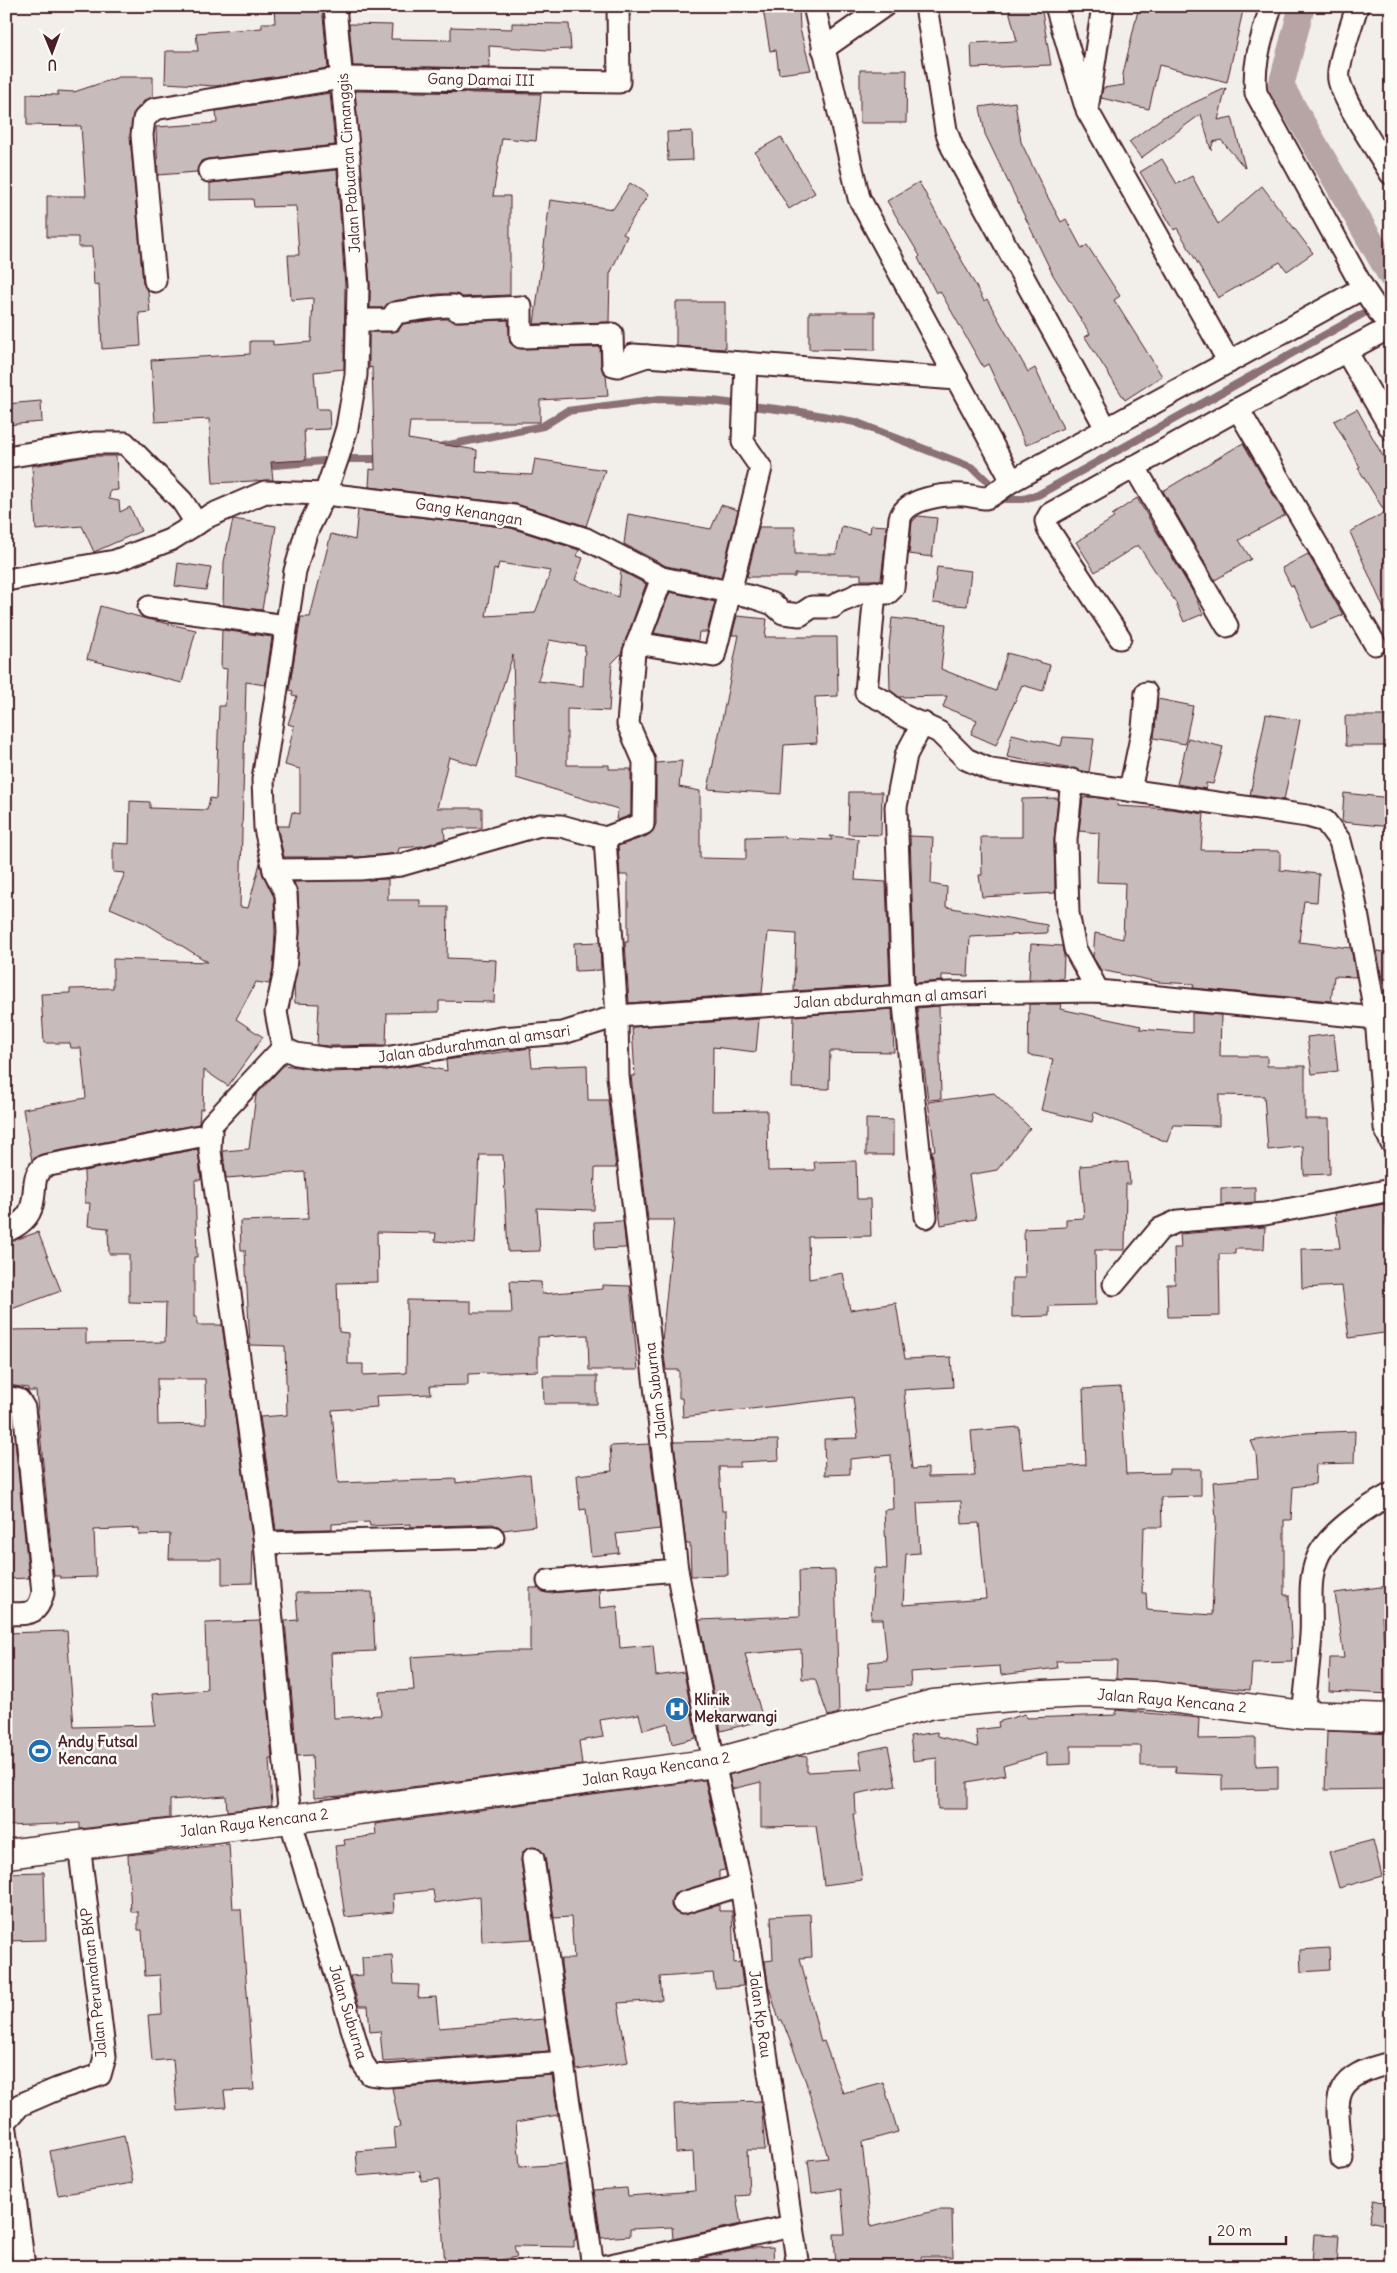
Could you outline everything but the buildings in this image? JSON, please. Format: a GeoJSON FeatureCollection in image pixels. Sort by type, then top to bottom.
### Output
{"type":"FeatureCollection","features":[{"type":"Feature","properties":{"kind":"street","name":"Jalan Pabuaran Cimanggis"},"geometry":{"type":"LineString","coordinates":[[283,1048],[276,1012],[285,971],[288,932],[286,894],[274,870],[265,828],[263,780],[296,571],[306,533],[325,494],[337,461],[347,428],[356,375],[358,286],[349,156],[335,6]]}},
{"type":"Feature","properties":{"kind":"street","name":"Gang Damai III"},"geometry":{"type":"LineString","coordinates":[[155,281],[142,135],[142,126],[149,113],[154,109],[342,78],[620,82],[618,6]]}},
{"type":"Feature","properties":{"kind":"street"},"geometry":{"type":"LineString","coordinates":[[814,6],[858,198],[957,378],[1002,487]]}},
{"type":"Feature","properties":{"kind":"street"},"geometry":{"type":"LineString","coordinates":[[823,49],[884,6]]}},
{"type":"Feature","properties":{"kind":"street"},"geometry":{"type":"LineString","coordinates":[[926,6],[946,130],[952,147],[1107,430]]}},
{"type":"Feature","properties":{"kind":"street"},"geometry":{"type":"LineString","coordinates":[[1056,6],[1087,110],[1229,362]]}},
{"type":"Feature","properties":{"kind":"street"},"geometry":{"type":"LineString","coordinates":[[1087,110],[1103,6]]}},
{"type":"Feature","properties":{"kind":"street"},"geometry":{"type":"LineString","coordinates":[[1120,638],[1048,529],[1046,521],[1050,514],[1391,325],[1381,315],[1363,288],[1256,93],[1254,76],[1257,56],[1271,6]]}},
{"type":"Feature","properties":{"kind":"street"},"geometry":{"type":"LineString","coordinates":[[1358,6],[1338,79],[1346,97],[1391,174]]}},
{"type":"Feature","properties":{"kind":"street"},"geometry":{"type":"LineString","coordinates":[[210,171],[349,156]]}},
{"type":"Feature","properties":{"kind":"street"},"geometry":{"type":"LineString","coordinates":[[1363,288],[1002,487],[993,496],[986,498],[948,495],[922,501],[903,510],[900,518],[893,588],[888,593],[875,592],[866,692],[886,702],[902,715],[939,732],[966,759],[991,770],[1072,780],[1307,816],[1325,821],[1340,841],[1353,891],[1376,1018],[1385,1128],[1391,1142]]}},
{"type":"Feature","properties":{"kind":"street"},"geometry":{"type":"LineString","coordinates":[[357,320],[391,320],[395,313],[424,309],[429,306],[454,306],[457,310],[521,307],[521,337],[612,334],[613,365],[618,366],[648,356]]}},
{"type":"Feature","properties":{"kind":"street"},"geometry":{"type":"LineString","coordinates":[[1346,351],[1391,429]]}},
{"type":"Feature","properties":{"kind":"street"},"geometry":{"type":"LineString","coordinates":[[620,354],[957,378]]}},
{"type":"Feature","properties":{"kind":"street"},"geometry":{"type":"LineString","coordinates":[[637,643],[714,656],[732,593],[761,468],[743,442],[746,363]]}},
{"type":"Feature","properties":{"kind":"street"},"geometry":{"type":"LineString","coordinates":[[1238,409],[1375,644]]}},
{"type":"Feature","properties":{"kind":"street"},"geometry":{"type":"LineString","coordinates":[[6,457],[94,443],[125,442],[175,493],[197,524]]}},
{"type":"Feature","properties":{"kind":"street"},"geometry":{"type":"LineString","coordinates":[[1134,466],[1227,626]]}},
{"type":"Feature","properties":{"kind":"street","name":"Gang Kenangan"},"geometry":{"type":"LineString","coordinates":[[6,580],[38,576],[115,561],[170,540],[237,503],[265,492],[325,494],[514,516],[586,539],[662,578],[774,604],[782,613],[800,615],[812,607],[833,607],[840,600],[854,598],[860,593],[875,592]]}},
{"type":"Feature","properties":{"kind":"street"},"geometry":{"type":"LineString","coordinates":[[274,870],[360,869],[401,865],[540,825],[561,826],[605,838],[643,824],[644,761],[628,724],[634,652],[662,578]]}},
{"type":"Feature","properties":{"kind":"street"},"geometry":{"type":"LineString","coordinates":[[149,607],[286,626]]}},
{"type":"Feature","properties":{"kind":"street"},"geometry":{"type":"LineString","coordinates":[[1130,790],[1143,728],[1146,693]]}},
{"type":"Feature","properties":{"kind":"street"},"geometry":{"type":"LineString","coordinates":[[923,723],[906,755],[896,807],[903,995],[926,1217]]}},
{"type":"Feature","properties":{"kind":"street"},"geometry":{"type":"LineString","coordinates":[[1072,780],[1066,840],[1068,913],[1075,949],[1098,991]]}},
{"type":"Feature","properties":{"kind":"street","name":"Jalan Suburna"},"geometry":{"type":"LineString","coordinates":[[605,838],[617,1016],[618,1076],[677,1570],[714,1763]]}},
{"type":"Feature","properties":{"kind":"street","name":"Jalan abdurahman al amsari"},"geometry":{"type":"LineString","coordinates":[[283,1048],[296,1054],[329,1059],[385,1058],[500,1038],[563,1034],[617,1016],[903,995],[1098,991],[1376,1018]]}},
{"type":"Feature","properties":{"kind":"street"},"geometry":{"type":"LineString","coordinates":[[283,1048],[211,1125],[210,1151],[265,1543],[290,1819]]}},
{"type":"Feature","properties":{"kind":"street"},"geometry":{"type":"LineString","coordinates":[[6,1231],[17,1227],[32,1210],[35,1200],[36,1177],[38,1171],[44,1166],[212,1134]]}},
{"type":"Feature","properties":{"kind":"street"},"geometry":{"type":"LineString","coordinates":[[1114,1284],[1160,1229],[1178,1221],[1264,1214],[1391,1190]]}},
{"type":"Feature","properties":{"kind":"street"},"geometry":{"type":"LineString","coordinates":[[6,1396],[19,1400],[24,1408],[43,1593],[40,1607],[32,1613],[6,1614]]}},
{"type":"Feature","properties":{"kind":"street"},"geometry":{"type":"LineString","coordinates":[[1303,1715],[1311,1633],[1310,1589],[1317,1557],[1338,1531],[1369,1506],[1391,1494]]}},
{"type":"Feature","properties":{"kind":"street"},"geometry":{"type":"LineString","coordinates":[[265,1543],[493,1538]]}},
{"type":"Feature","properties":{"kind":"street"},"geometry":{"type":"LineString","coordinates":[[548,1581],[677,1570]]}},
{"type":"Feature","properties":{"kind":"street","name":"Jalan Raya Kencana 2"},"geometry":{"type":"LineString","coordinates":[[6,1854],[714,1763],[932,1704],[1022,1696],[1085,1693],[1154,1696],[1303,1715],[1391,1718]]}},
{"type":"Feature","properties":{"kind":"street","name":"Jalan Kp Rau"},"geometry":{"type":"LineString","coordinates":[[714,1763],[741,1885],[798,2267]]}},
{"type":"Feature","properties":{"kind":"street","name":"Jalan Suburna"},"geometry":{"type":"LineString","coordinates":[[290,1819],[362,2062],[370,2074],[386,2076],[564,2062]]}},
{"type":"Feature","properties":{"kind":"street","name":"Jalan Perumahan BKP"},"geometry":{"type":"LineString","coordinates":[[6,2121],[20,2105],[57,2089],[100,2075],[105,2057],[78,1844]]}},
{"type":"Feature","properties":{"kind":"street"},"geometry":{"type":"LineString","coordinates":[[533,1859],[593,2267]]}},
{"type":"Feature","properties":{"kind":"street"},"geometry":{"type":"LineString","coordinates":[[683,1902],[741,1885]]}},
{"type":"Feature","properties":{"kind":"street"},"geometry":{"type":"LineString","coordinates":[[1342,2159],[1338,2107],[1343,2085],[1351,2077],[1363,2070],[1391,2063]]}},
{"type":"Feature","properties":{"kind":"street"},"geometry":{"type":"LineString","coordinates":[[6,2130],[24,2267]]}},
{"type":"Feature","properties":{"kind":"street"},"geometry":{"type":"LineString","coordinates":[[600,2267],[792,2226]]}},
{"type":"Feature","properties":{"kind":"waterway"},"geometry":{"type":"LineString","coordinates":[[1302,6],[1281,86],[1391,276]]}},
{"type":"Feature","properties":{"kind":"waterway"},"geometry":{"type":"LineString","coordinates":[[439,447],[543,426],[567,411],[660,399],[712,401],[801,412],[855,422],[973,468],[1006,499],[1023,499],[1038,495],[1391,298]]}},
{"type":"Feature","properties":{"kind":"waterway"},"geometry":{"type":"LineString","coordinates":[[263,466],[348,459],[383,459]]}},
{"type":"Feature","properties":{"kind":"place","name":"Klinik Mekarwangi"},"geometry":{"type":"Point","coordinates":[677,1709]}},
{"type":"Feature","properties":{"kind":"place","name":"Andy Futsal Kencana"},"geometry":{"type":"Point","coordinates":[40,1751]}}]}
